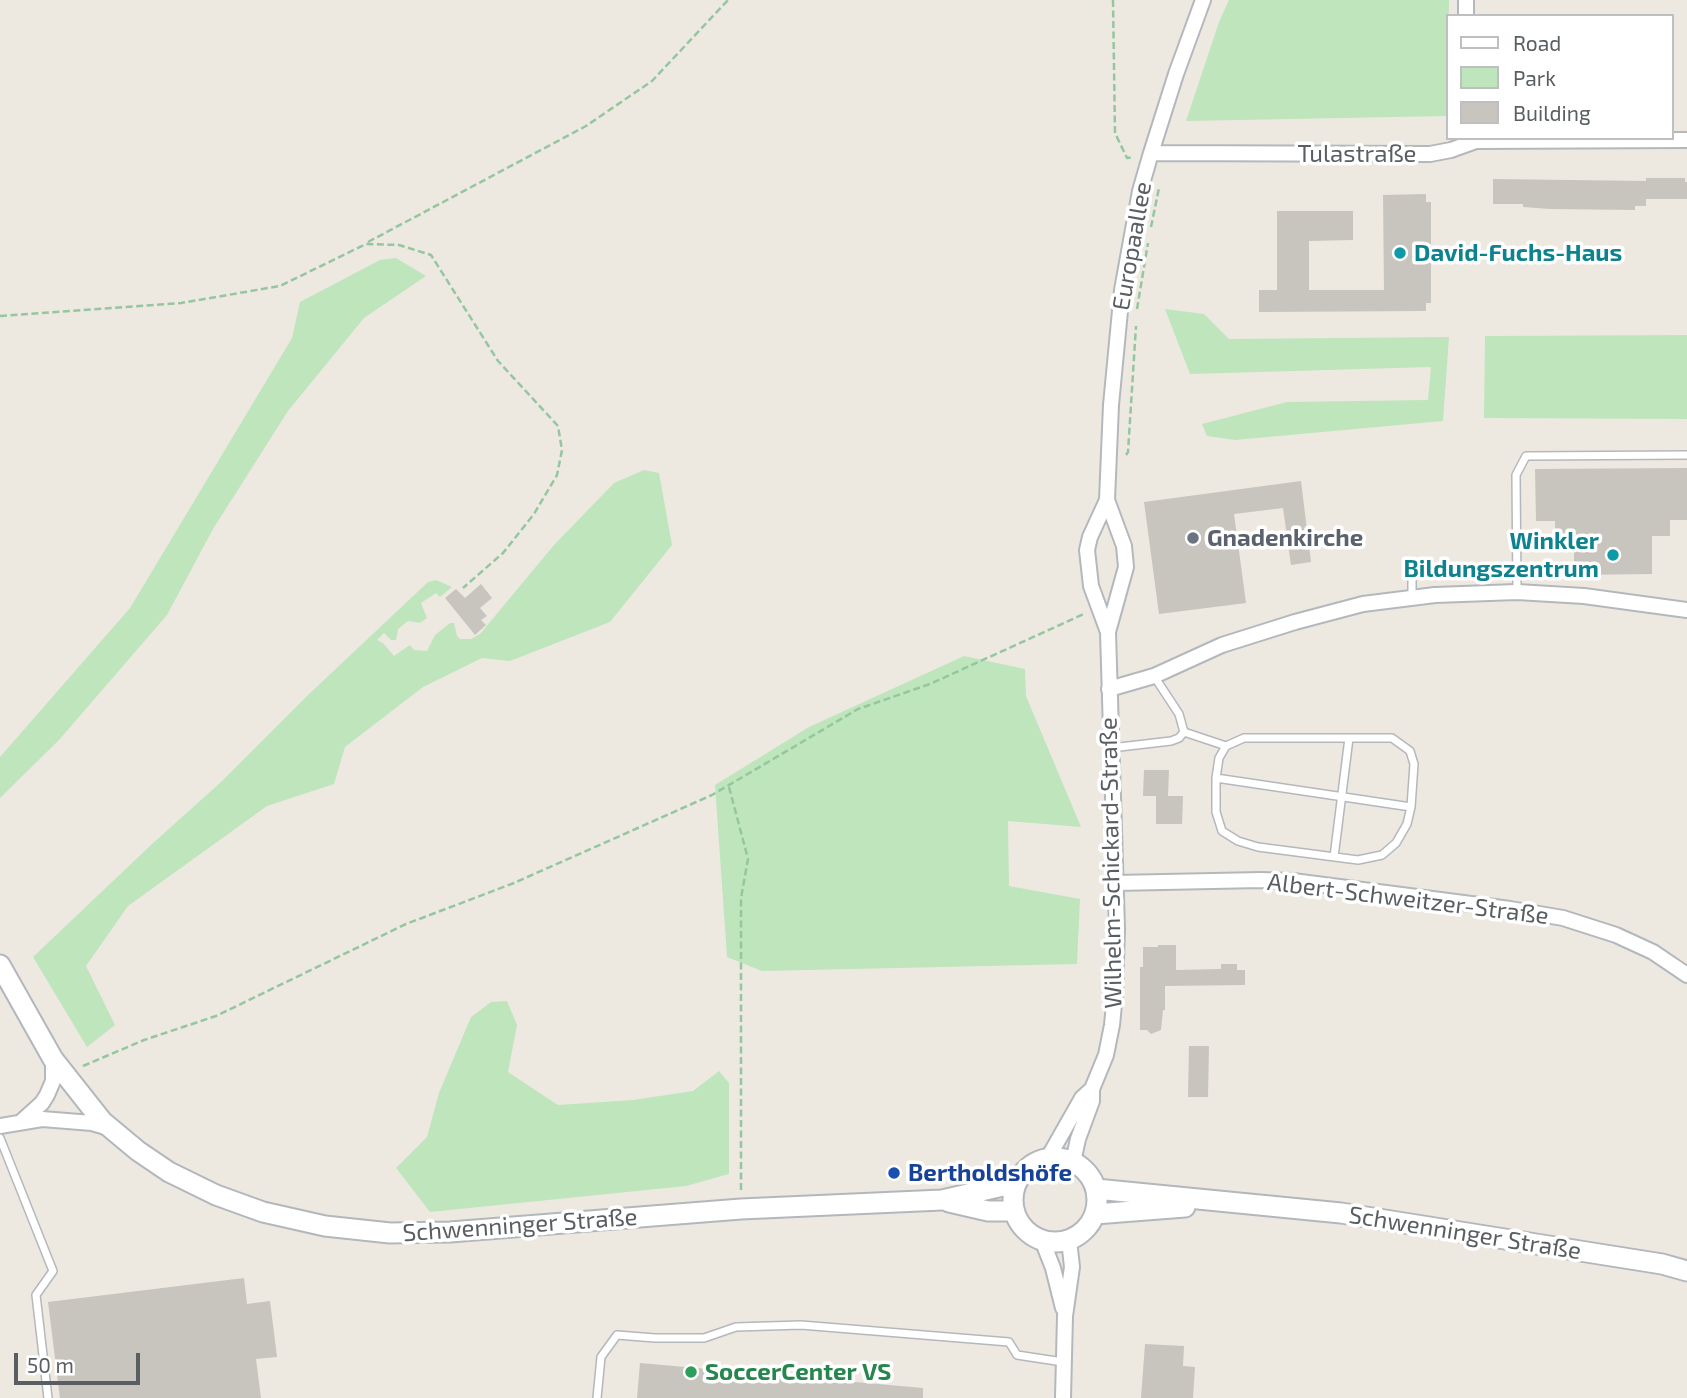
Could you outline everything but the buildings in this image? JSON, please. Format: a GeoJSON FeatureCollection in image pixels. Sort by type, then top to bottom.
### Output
{"type":"FeatureCollection","features":[{"type":"Feature","properties":{"kind":"main road","name":"Schwenninger Straße"},"geometry":{"type":"LineString","coordinates":[[0,964],[58,1066],[110,1128],[169,1172],[216,1195],[263,1212],[326,1226],[390,1233],[450,1232],[741,1209],[942,1200],[1016,1183]]}},
{"type":"Feature","properties":{"kind":"main road"},"geometry":{"type":"LineString","coordinates":[[1048,1158],[1073,1162],[1085,1170],[1096,1189],[1095,1214],[1085,1230],[1069,1240],[1042,1240],[1024,1229],[1014,1211],[1012,1196],[1016,1183],[1029,1167],[1048,1158]]}},
{"type":"Feature","properties":{"kind":"main road","name":"Schwenninger Straße"},"geometry":{"type":"LineString","coordinates":[[1096,1189],[1211,1198],[1242,1204],[1341,1213],[1648,1262],[1687,1271]]}},
{"type":"Feature","properties":{"kind":"main road","name":"Schwenninger Straße"},"geometry":{"type":"LineString","coordinates":[[942,1200],[988,1211],[1014,1211]]}},
{"type":"Feature","properties":{"kind":"main road","name":"Schwenninger Straße"},"geometry":{"type":"LineString","coordinates":[[1095,1214],[1242,1204]]}},
{"type":"Feature","properties":{"kind":"street","name":"Europaallee"},"geometry":{"type":"LineString","coordinates":[[1108,632],[1091,586],[1087,550],[1107,500],[1111,405],[1122,290],[1140,191],[1158,153],[1176,74],[1203,0]]}},
{"type":"Feature","properties":{"kind":"street","name":"Tulastraße"},"geometry":{"type":"LineString","coordinates":[[1158,153],[1430,154],[1451,150],[1466,140]]}},
{"type":"Feature","properties":{"kind":"street","name":"Europaallee"},"geometry":{"type":"LineString","coordinates":[[1107,500],[1124,546],[1126,567],[1108,632],[1110,690]]}},
{"type":"Feature","properties":{"kind":"street","name":"Wilhelm-Schickard-Straße"},"geometry":{"type":"LineString","coordinates":[[1093,1085],[1105,1055],[1113,1014],[1117,929],[1110,690],[1154,677],[1222,645],[1296,622],[1363,604],[1412,597],[1517,592],[1584,596],[1687,610]]}},
{"type":"Feature","properties":{"kind":"street","name":"Albert-Schweitzer-Straße"},"geometry":{"type":"LineString","coordinates":[[1115,883],[1293,881],[1510,909],[1563,918],[1616,935],[1653,952],[1687,975]]}},
{"type":"Feature","properties":{"kind":"street"},"geometry":{"type":"LineString","coordinates":[[22,1121],[43,1103],[58,1066]]}},
{"type":"Feature","properties":{"kind":"street"},"geometry":{"type":"LineString","coordinates":[[1048,1158],[1082,1098],[1093,1085]]}},
{"type":"Feature","properties":{"kind":"street"},"geometry":{"type":"LineString","coordinates":[[1073,1162],[1092,1101],[1093,1085]]}},
{"type":"Feature","properties":{"kind":"street"},"geometry":{"type":"LineString","coordinates":[[0,1125],[59,1119],[110,1128]]}},
{"type":"Feature","properties":{"kind":"street"},"geometry":{"type":"LineString","coordinates":[[1042,1240],[1053,1268],[1065,1316]]}},
{"type":"Feature","properties":{"kind":"street"},"geometry":{"type":"LineString","coordinates":[[1063,1398],[1065,1316],[1072,1267],[1069,1240]]}},
{"type":"Feature","properties":{"kind":"lane"},"geometry":{"type":"LineString","coordinates":[[1517,592],[1516,475],[1526,456],[1687,455]]}},
{"type":"Feature","properties":{"kind":"lane"},"geometry":{"type":"LineString","coordinates":[[1412,568],[1412,597]]}},
{"type":"Feature","properties":{"kind":"lane"},"geometry":{"type":"LineString","coordinates":[[1154,677],[1179,714],[1184,732]]}},
{"type":"Feature","properties":{"kind":"lane"},"geometry":{"type":"LineString","coordinates":[[1184,732],[1226,746]]}},
{"type":"Feature","properties":{"kind":"lane"},"geometry":{"type":"LineString","coordinates":[[1111,748],[1171,741],[1184,732]]}},
{"type":"Feature","properties":{"kind":"lane"},"geometry":{"type":"LineString","coordinates":[[1244,738],[1349,738],[1392,738],[1410,751],[1414,764],[1407,824],[1396,844],[1382,855],[1359,860],[1258,847],[1238,841],[1222,831],[1216,812],[1216,778],[1219,758],[1226,746],[1244,738]]}},
{"type":"Feature","properties":{"kind":"lane"},"geometry":{"type":"LineString","coordinates":[[1334,857],[1349,738]]}},
{"type":"Feature","properties":{"kind":"lane"},"geometry":{"type":"LineString","coordinates":[[1216,778],[1411,807]]}},
{"type":"Feature","properties":{"kind":"lane"},"geometry":{"type":"LineString","coordinates":[[0,1139],[53,1271],[36,1295],[48,1398]]}},
{"type":"Feature","properties":{"kind":"lane"},"geometry":{"type":"LineString","coordinates":[[597,1398],[601,1357],[617,1335],[704,1338],[736,1327],[801,1325],[1009,1342],[1017,1354],[1063,1362]]}},
{"type":"Feature","properties":{"kind":"path"},"geometry":{"type":"LineString","coordinates":[[0,316],[181,303],[280,286],[366,244],[597,118],[652,81],[728,0]]}},
{"type":"Feature","properties":{"kind":"path"},"geometry":{"type":"LineString","coordinates":[[1113,0],[1115,133],[1127,158],[1158,153],[1136,315],[1128,452],[1124,458]]}},
{"type":"Feature","properties":{"kind":"path"},"geometry":{"type":"LineString","coordinates":[[366,244],[399,245],[431,255],[498,360],[558,426],[562,450],[557,475],[534,514],[503,553],[463,588]]}},
{"type":"Feature","properties":{"kind":"path"},"geometry":{"type":"LineString","coordinates":[[58,1066],[216,1016],[406,924],[514,883],[729,787],[858,709],[930,684],[1099,607]]}},
{"type":"Feature","properties":{"kind":"path"},"geometry":{"type":"LineString","coordinates":[[729,787],[748,859],[741,898],[741,1209]]}},
{"type":"Feature","properties":{"kind":"green space"},"geometry":{"type":"Polygon","coordinates":[[[1229,0],[1449,0],[1449,14],[1446,14],[1446,116],[1186,121],[1229,0]]]}},
{"type":"Feature","properties":{"kind":"green space"},"geometry":{"type":"Polygon","coordinates":[[[396,258],[426,276],[364,318],[288,411],[213,529],[167,615],[59,740],[0,798],[0,757],[130,608],[292,338],[300,302],[380,260],[396,258]]]}},
{"type":"Feature","properties":{"kind":"green space"},"geometry":{"type":"Polygon","coordinates":[[[1165,309],[1204,314],[1229,339],[1449,337],[1443,421],[1235,440],[1207,436],[1202,424],[1287,402],[1428,400],[1431,367],[1190,374],[1165,309]]]}},
{"type":"Feature","properties":{"kind":"green space"},"geometry":{"type":"Polygon","coordinates":[[[1687,335],[1687,419],[1484,418],[1485,336],[1687,335]]]}},
{"type":"Feature","properties":{"kind":"green space"},"geometry":{"type":"Polygon","coordinates":[[[644,470],[659,473],[672,545],[610,622],[510,661],[482,658],[423,687],[345,747],[334,784],[267,806],[128,906],[86,966],[115,1025],[87,1047],[33,957],[220,783],[307,696],[428,582],[436,580],[452,587],[440,597],[436,593],[421,603],[427,618],[420,623],[408,621],[398,629],[396,640],[391,640],[384,633],[377,640],[394,656],[410,645],[414,650],[427,651],[435,635],[450,623],[454,623],[460,639],[471,639],[480,634],[554,545],[614,483],[644,470]]]}},
{"type":"Feature","properties":{"kind":"green space"},"geometry":{"type":"Polygon","coordinates":[[[964,656],[1025,669],[1026,696],[1081,827],[1008,821],[1009,886],[1080,899],[1077,964],[762,971],[727,957],[715,785],[809,727],[964,656]]]}},
{"type":"Feature","properties":{"kind":"green space"},"geometry":{"type":"Polygon","coordinates":[[[507,1001],[517,1025],[508,1072],[558,1105],[633,1100],[693,1091],[719,1071],[729,1083],[729,1174],[686,1186],[430,1212],[396,1168],[427,1137],[439,1093],[471,1017],[491,1002],[507,1001]]]}},
{"type":"Feature","properties":{"kind":"place","name":"David-Fuchs-Haus"},"geometry":{"type":"Point","coordinates":[1400,253]}},
{"type":"Feature","properties":{"kind":"place","name":"Gnadenkirche"},"geometry":{"type":"Point","coordinates":[1193,538]}},
{"type":"Feature","properties":{"kind":"place","name":"Winkler Bildungszentrum"},"geometry":{"type":"Point","coordinates":[1613,555]}},
{"type":"Feature","properties":{"kind":"place","name":"Bertholdshöfe"},"geometry":{"type":"Point","coordinates":[894,1173]}},
{"type":"Feature","properties":{"kind":"place","name":"SoccerCenter VS"},"geometry":{"type":"Point","coordinates":[691,1372]}}]}
